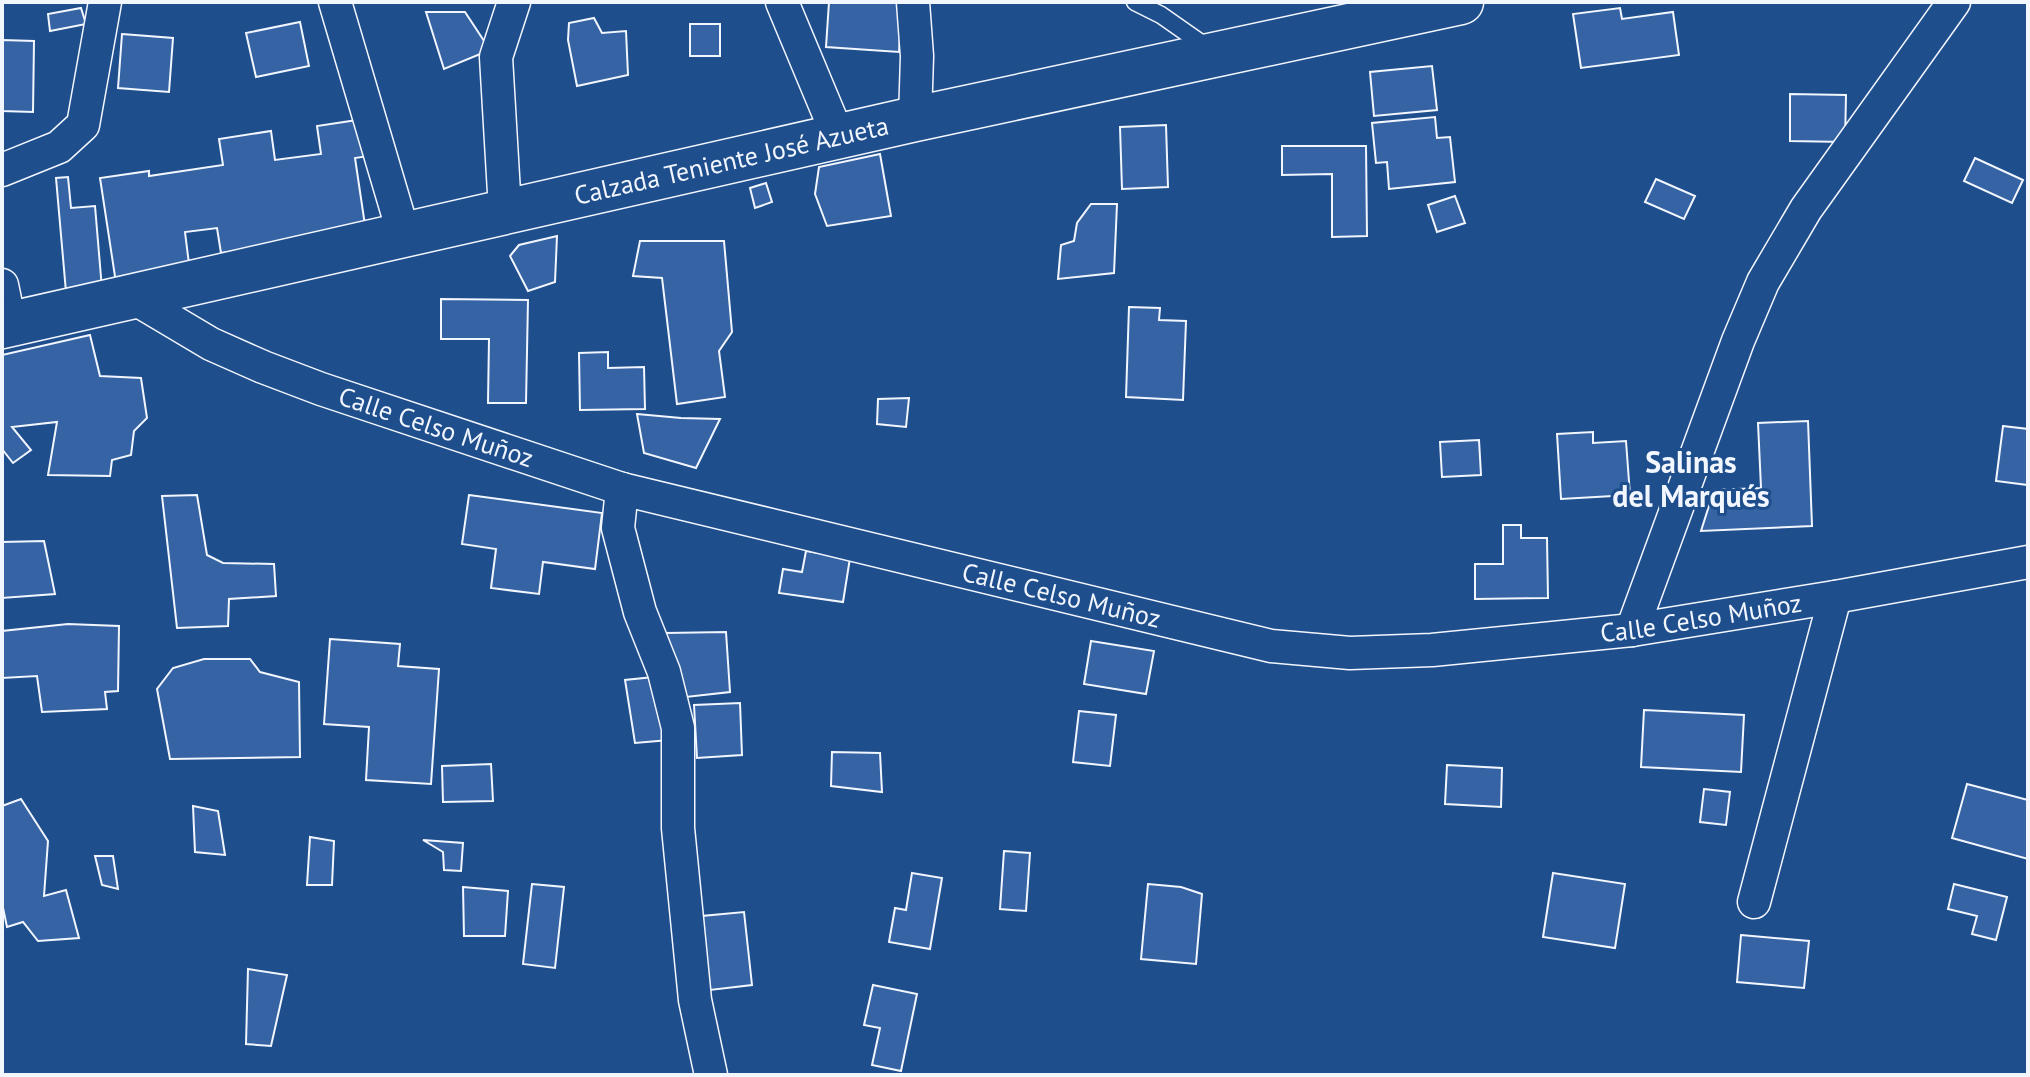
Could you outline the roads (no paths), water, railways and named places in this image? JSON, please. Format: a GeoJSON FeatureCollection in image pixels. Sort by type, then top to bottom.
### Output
{"type":"FeatureCollection","features":[{"type":"Feature","properties":{"kind":"main road","name":"Calzada Teniente José Azueta"},"geometry":{"type":"LineString","coordinates":[[5,312],[132,297],[838,136],[1461,2]]}},
{"type":"Feature","properties":{"kind":"street"},"geometry":{"type":"LineString","coordinates":[[2,170],[59,147],[83,125],[105,2]]}},
{"type":"Feature","properties":{"kind":"street"},"geometry":{"type":"LineString","coordinates":[[335,2],[404,235]]}},
{"type":"Feature","properties":{"kind":"street"},"geometry":{"type":"LineString","coordinates":[[505,210],[496,57],[514,2]]}},
{"type":"Feature","properties":{"kind":"street"},"geometry":{"type":"LineString","coordinates":[[782,2],[838,136]]}},
{"type":"Feature","properties":{"kind":"street"},"geometry":{"type":"LineString","coordinates":[[913,2],[917,56],[915,119]]}},
{"type":"Feature","properties":{"kind":"street"},"geometry":{"type":"LineString","coordinates":[[1632,630],[1738,341],[1763,282],[1806,209],[1954,2]]}},
{"type":"Feature","properties":{"kind":"street","name":"Calle Celso Muñoz"},"geometry":{"type":"LineString","coordinates":[[132,297],[211,344],[263,367],[622,489],[1271,646],[1350,653],[1432,650],[1632,630],[2028,562]]}},
{"type":"Feature","properties":{"kind":"street"},"geometry":{"type":"LineString","coordinates":[[622,489],[618,528],[640,612],[664,672],[678,728],[678,828],[695,1000],[711,1075]]}},
{"type":"Feature","properties":{"kind":"street"},"geometry":{"type":"LineString","coordinates":[[1754,902],[1835,597]]}},
{"type":"Feature","properties":{"kind":"lane"},"geometry":{"type":"LineString","coordinates":[[1135,2],[1161,15],[1218,54]]}},
{"type":"Feature","properties":{"kind":"district","name":"Salinas del Marqués"},"geometry":{"type":"Point","coordinates":[1691,480]}}]}
